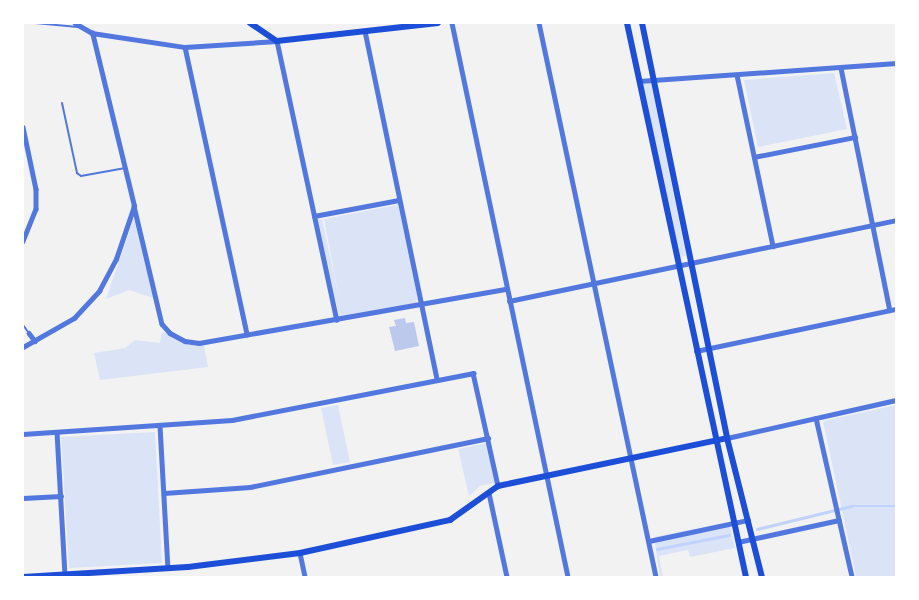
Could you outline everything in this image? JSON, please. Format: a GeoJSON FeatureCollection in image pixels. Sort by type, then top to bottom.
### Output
{"type":"FeatureCollection","features":[{"type":"Feature","properties":{"kind":"main road"},"geometry":{"type":"LineString","coordinates":[[250,23],[277,41],[438,23]]}},
{"type":"Feature","properties":{"kind":"main road"},"geometry":{"type":"LineString","coordinates":[[627,23],[746,577]]}},
{"type":"Feature","properties":{"kind":"main road"},"geometry":{"type":"LineString","coordinates":[[642,23],[727,438],[762,577]]}},
{"type":"Feature","properties":{"kind":"main road"},"geometry":{"type":"LineString","coordinates":[[23,577],[93,575],[300,553],[450,520],[498,486],[727,438]]}},
{"type":"Feature","properties":{"kind":"street"},"geometry":{"type":"LineString","coordinates":[[452,23],[568,577]]}},
{"type":"Feature","properties":{"kind":"street"},"geometry":{"type":"LineString","coordinates":[[539,23],[656,577]]}},
{"type":"Feature","properties":{"kind":"street"},"geometry":{"type":"LineString","coordinates":[[77,25],[92,33],[185,47],[277,41],[337,320]]}},
{"type":"Feature","properties":{"kind":"street"},"geometry":{"type":"LineString","coordinates":[[365,31],[436,380]]}},
{"type":"Feature","properties":{"kind":"street"},"geometry":{"type":"LineString","coordinates":[[92,33],[162,324],[177,338],[199,343],[506,289]]}},
{"type":"Feature","properties":{"kind":"street"},"geometry":{"type":"LineString","coordinates":[[185,47],[247,334]]}},
{"type":"Feature","properties":{"kind":"street"},"geometry":{"type":"LineString","coordinates":[[639,81],[896,63]]}},
{"type":"Feature","properties":{"kind":"street"},"geometry":{"type":"LineString","coordinates":[[696,351],[893,309],[841,68]]}},
{"type":"Feature","properties":{"kind":"street"},"geometry":{"type":"LineString","coordinates":[[737,75],[773,246]]}},
{"type":"Feature","properties":{"kind":"street"},"geometry":{"type":"LineString","coordinates":[[23,127],[36,188],[36,209],[23,242]]}},
{"type":"Feature","properties":{"kind":"street"},"geometry":{"type":"LineString","coordinates":[[754,157],[855,136]]}},
{"type":"Feature","properties":{"kind":"street"},"geometry":{"type":"LineString","coordinates":[[314,216],[400,200]]}},
{"type":"Feature","properties":{"kind":"street"},"geometry":{"type":"LineString","coordinates":[[23,347],[74,318],[99,291],[116,259],[134,206]]}},
{"type":"Feature","properties":{"kind":"street"},"geometry":{"type":"LineString","coordinates":[[509,302],[896,220]]}},
{"type":"Feature","properties":{"kind":"street"},"geometry":{"type":"LineString","coordinates":[[29,333],[36,341]]}},
{"type":"Feature","properties":{"kind":"street"},"geometry":{"type":"LineString","coordinates":[[23,434],[232,420],[474,373],[498,486]]}},
{"type":"Feature","properties":{"kind":"street"},"geometry":{"type":"LineString","coordinates":[[727,438],[896,400]]}},
{"type":"Feature","properties":{"kind":"street"},"geometry":{"type":"LineString","coordinates":[[816,418],[852,577]]}},
{"type":"Feature","properties":{"kind":"street"},"geometry":{"type":"LineString","coordinates":[[160,426],[168,568]]}},
{"type":"Feature","properties":{"kind":"street"},"geometry":{"type":"LineString","coordinates":[[57,432],[65,574]]}},
{"type":"Feature","properties":{"kind":"street"},"geometry":{"type":"LineString","coordinates":[[164,493],[250,487],[488,438]]}},
{"type":"Feature","properties":{"kind":"street"},"geometry":{"type":"LineString","coordinates":[[489,492],[507,577]]}},
{"type":"Feature","properties":{"kind":"street"},"geometry":{"type":"LineString","coordinates":[[23,498],[61,496]]}},
{"type":"Feature","properties":{"kind":"street"},"geometry":{"type":"LineString","coordinates":[[649,541],[748,520]]}},
{"type":"Feature","properties":{"kind":"street"},"geometry":{"type":"LineString","coordinates":[[738,542],[839,520]]}},
{"type":"Feature","properties":{"kind":"street"},"geometry":{"type":"LineString","coordinates":[[300,553],[305,577]]}},
{"type":"Feature","properties":{"kind":"lane"},"geometry":{"type":"LineString","coordinates":[[35,23],[77,25]]}},
{"type":"Feature","properties":{"kind":"lane"},"geometry":{"type":"LineString","coordinates":[[62,103],[77,173],[81,176],[125,168]]}},
{"type":"Feature","properties":{"kind":"lane"},"geometry":{"type":"LineString","coordinates":[[23,325],[29,333]]}},
{"type":"Feature","properties":{"kind":"shaded area"},"geometry":{"type":"Polygon","coordinates":[[[834,73],[847,129],[758,147],[744,80],[834,73]]]}},
{"type":"Feature","properties":{"kind":"shaded area"},"geometry":{"type":"Polygon","coordinates":[[[651,82],[686,256],[678,258],[642,84],[651,82]]]}},
{"type":"Feature","properties":{"kind":"shaded area"},"geometry":{"type":"Polygon","coordinates":[[[399,201],[418,300],[415,301],[419,303],[339,316],[318,220],[322,219],[339,298],[324,219],[396,205],[399,201]]]}},
{"type":"Feature","properties":{"kind":"shaded area"},"geometry":{"type":"Polygon","coordinates":[[[134,218],[153,298],[129,290],[106,299],[134,218]]]}},
{"type":"Feature","properties":{"kind":"shaded area"},"geometry":{"type":"Polygon","coordinates":[[[162,332],[204,345],[208,367],[100,380],[94,353],[125,348],[135,340],[160,343],[162,332]]]}},
{"type":"Feature","properties":{"kind":"shaded area"},"geometry":{"type":"Polygon","coordinates":[[[338,405],[350,462],[333,465],[321,408],[338,405]]]}},
{"type":"Feature","properties":{"kind":"shaded area"},"geometry":{"type":"Polygon","coordinates":[[[896,405],[896,577],[856,577],[823,421],[896,405]]]}},
{"type":"Feature","properties":{"kind":"shaded area"},"geometry":{"type":"Polygon","coordinates":[[[155,432],[162,563],[69,568],[61,437],[155,432]]]}},
{"type":"Feature","properties":{"kind":"shaded area"},"geometry":{"type":"Polygon","coordinates":[[[486,443],[495,483],[480,486],[469,496],[458,449],[486,443]]]}},
{"type":"Feature","properties":{"kind":"shaded area"},"geometry":{"type":"Polygon","coordinates":[[[729,522],[735,548],[690,557],[688,550],[659,556],[663,577],[660,577],[654,537],[729,522]]]}},
{"type":"Feature","properties":{"kind":"building"},"geometry":{"type":"Polygon","coordinates":[[[405,318],[406,323],[414,322],[419,346],[395,351],[389,327],[396,326],[394,320],[405,318]]]}},
{"type":"Feature","properties":{"kind":"waterway"},"geometry":{"type":"LineString","coordinates":[[757,529],[851,506],[896,506]]}},
{"type":"Feature","properties":{"kind":"waterway"},"geometry":{"type":"LineString","coordinates":[[657,549],[729,535]]}}]}
